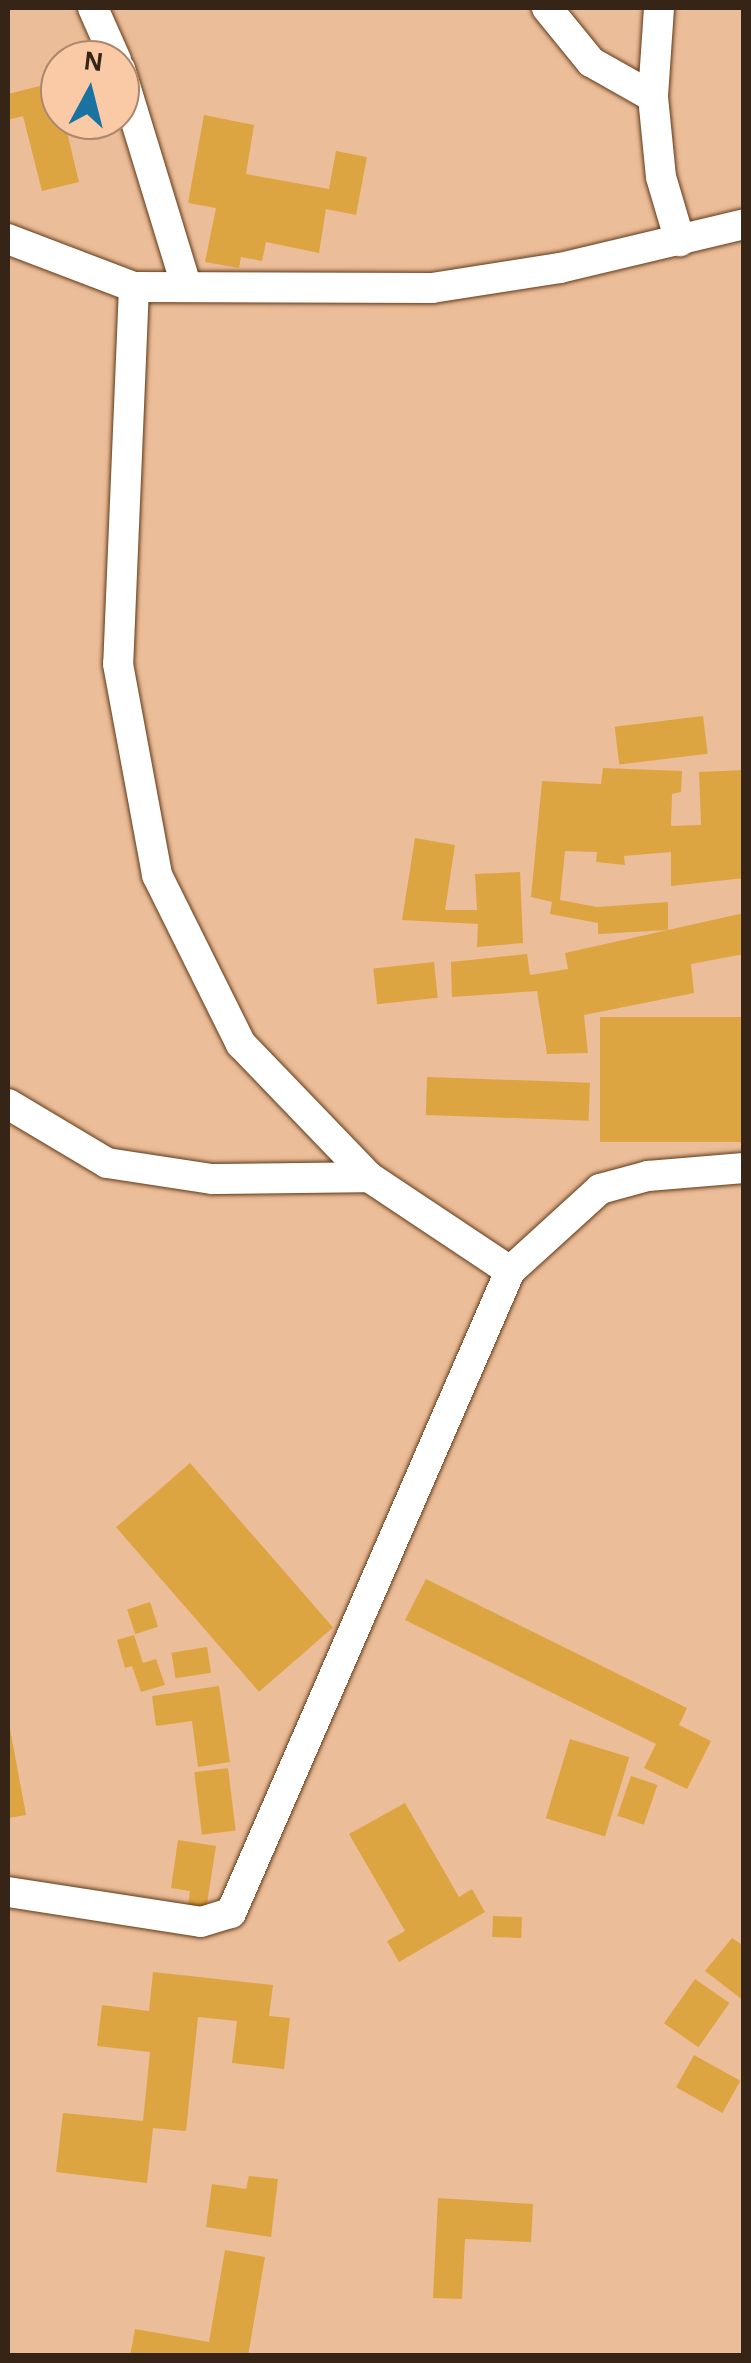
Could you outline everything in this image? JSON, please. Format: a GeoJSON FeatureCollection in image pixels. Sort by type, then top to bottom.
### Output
{"type":"FeatureCollection","features":[{"type":"Feature","properties":{"kind":"street"},"geometry":{"type":"LineString","coordinates":[[94,8],[108,40]]}},
{"type":"Feature","properties":{"kind":"street"},"geometry":{"type":"LineString","coordinates":[[547,8],[590,62],[653,98]]}},
{"type":"Feature","properties":{"kind":"street"},"geometry":{"type":"LineString","coordinates":[[659,8],[653,98],[661,177],[680,241]]}},
{"type":"Feature","properties":{"kind":"street"},"geometry":{"type":"LineString","coordinates":[[140,135],[186,285]]}},
{"type":"Feature","properties":{"kind":"street"},"geometry":{"type":"LineString","coordinates":[[8,239],[134,287],[432,288],[680,241],[744,224]]}},
{"type":"Feature","properties":{"kind":"street"},"geometry":{"type":"LineString","coordinates":[[134,287],[118,664],[157,874],[241,1044],[369,1177],[510,1271]]}},
{"type":"Feature","properties":{"kind":"street"},"geometry":{"type":"LineString","coordinates":[[8,1104],[108,1163],[212,1179],[369,1177]]}},
{"type":"Feature","properties":{"kind":"street"},"geometry":{"type":"LineString","coordinates":[[8,1892],[201,1922],[231,1912],[510,1271],[600,1189],[648,1176],[744,1168]]}},
{"type":"Feature","properties":{"kind":"building"},"geometry":{"type":"Polygon","coordinates":[[[40,86],[40,140],[69,140],[79,182],[42,191],[23,116],[8,120],[8,94],[40,86]]]}},
{"type":"Feature","properties":{"kind":"building"},"geometry":{"type":"Polygon","coordinates":[[[204,115],[254,125],[246,174],[329,189],[336,151],[367,157],[356,215],[326,209],[319,253],[266,242],[262,261],[241,257],[239,268],[205,262],[216,208],[188,203],[204,115]]]}},
{"type":"Feature","properties":{"kind":"building"},"geometry":{"type":"Polygon","coordinates":[[[703,716],[708,754],[619,765],[615,727],[703,716]]]}},
{"type":"Feature","properties":{"kind":"building"},"geometry":{"type":"Polygon","coordinates":[[[603,768],[682,771],[681,792],[672,794],[671,826],[701,825],[699,772],[744,770],[744,878],[671,886],[671,852],[624,856],[625,865],[596,862],[597,852],[565,851],[560,900],[597,907],[668,902],[668,930],[598,934],[598,923],[550,914],[552,902],[531,897],[542,781],[601,784],[603,768]]]}},
{"type":"Feature","properties":{"kind":"building"},"geometry":{"type":"Polygon","coordinates":[[[415,838],[455,845],[445,910],[477,910],[475,874],[520,872],[523,943],[477,947],[478,924],[402,920],[415,838]]]}},
{"type":"Feature","properties":{"kind":"building"},"geometry":{"type":"Polygon","coordinates":[[[744,913],[744,954],[691,964],[694,993],[584,1015],[588,1053],[547,1054],[537,991],[452,997],[451,962],[527,954],[530,975],[568,969],[565,953],[744,913]]]}},
{"type":"Feature","properties":{"kind":"building"},"geometry":{"type":"Polygon","coordinates":[[[434,962],[438,998],[377,1004],[373,968],[434,962]]]}},
{"type":"Feature","properties":{"kind":"building"},"geometry":{"type":"Polygon","coordinates":[[[600,1017],[744,1017],[744,1142],[600,1142],[600,1017]]]}},
{"type":"Feature","properties":{"kind":"building"},"geometry":{"type":"Polygon","coordinates":[[[427,1077],[590,1083],[589,1121],[426,1115],[427,1077]]]}},
{"type":"Feature","properties":{"kind":"building"},"geometry":{"type":"Polygon","coordinates":[[[190,1463],[333,1628],[259,1692],[116,1527],[190,1463]]]}},
{"type":"Feature","properties":{"kind":"building"},"geometry":{"type":"Polygon","coordinates":[[[426,1579],[687,1708],[679,1725],[711,1741],[687,1789],[644,1768],[656,1744],[405,1620],[426,1579]]]}},
{"type":"Feature","properties":{"kind":"building"},"geometry":{"type":"Polygon","coordinates":[[[150,1602],[158,1627],[135,1634],[127,1609],[150,1602]]]}},
{"type":"Feature","properties":{"kind":"building"},"geometry":{"type":"Polygon","coordinates":[[[134,1635],[143,1663],[156,1659],[165,1685],[141,1692],[132,1666],[125,1668],[117,1640],[134,1635]]]}},
{"type":"Feature","properties":{"kind":"building"},"geometry":{"type":"Polygon","coordinates":[[[207,1647],[211,1673],[176,1678],[171,1653],[207,1647]]]}},
{"type":"Feature","properties":{"kind":"building"},"geometry":{"type":"Polygon","coordinates":[[[219,1686],[230,1762],[198,1767],[192,1721],[156,1726],[152,1696],[219,1686]]]}},
{"type":"Feature","properties":{"kind":"building"},"geometry":{"type":"Polygon","coordinates":[[[8,1718],[26,1815],[8,1818],[8,1718]]]}},
{"type":"Feature","properties":{"kind":"building"},"geometry":{"type":"Polygon","coordinates":[[[570,1739],[629,1757],[605,1837],[546,1818],[570,1739]]]}},
{"type":"Feature","properties":{"kind":"building"},"geometry":{"type":"Polygon","coordinates":[[[228,1768],[236,1831],[202,1835],[194,1772],[228,1768]]]}},
{"type":"Feature","properties":{"kind":"building"},"geometry":{"type":"Polygon","coordinates":[[[631,1776],[657,1785],[644,1825],[617,1816],[631,1776]]]}},
{"type":"Feature","properties":{"kind":"building"},"geometry":{"type":"Polygon","coordinates":[[[405,1803],[459,1897],[472,1889],[485,1912],[399,1962],[387,1941],[405,1931],[349,1834],[405,1803]]]}},
{"type":"Feature","properties":{"kind":"building"},"geometry":{"type":"Polygon","coordinates":[[[178,1840],[216,1846],[206,1910],[188,1907],[190,1891],[171,1888],[178,1840]]]}},
{"type":"Feature","properties":{"kind":"building"},"geometry":{"type":"Polygon","coordinates":[[[493,1916],[522,1917],[521,1938],[492,1937],[493,1916]]]}},
{"type":"Feature","properties":{"kind":"building"},"geometry":{"type":"Polygon","coordinates":[[[732,1938],[744,1946],[744,2001],[705,1971],[732,1938]]]}},
{"type":"Feature","properties":{"kind":"building"},"geometry":{"type":"Polygon","coordinates":[[[153,1972],[273,1985],[269,2016],[290,2018],[284,2069],[232,2063],[237,2021],[198,2017],[186,2131],[153,2128],[147,2183],[56,2172],[63,2113],[143,2121],[150,2052],[97,2046],[102,2005],[149,2011],[153,1972]]]}},
{"type":"Feature","properties":{"kind":"building"},"geometry":{"type":"Polygon","coordinates":[[[695,1979],[729,2003],[698,2047],[664,2023],[695,1979]]]}},
{"type":"Feature","properties":{"kind":"building"},"geometry":{"type":"Polygon","coordinates":[[[694,2055],[740,2081],[722,2113],[676,2087],[694,2055]]]}},
{"type":"Feature","properties":{"kind":"building"},"geometry":{"type":"Polygon","coordinates":[[[249,2176],[278,2179],[271,2237],[206,2227],[212,2184],[246,2189],[249,2176]]]}},
{"type":"Feature","properties":{"kind":"building"},"geometry":{"type":"Polygon","coordinates":[[[438,2198],[533,2204],[531,2242],[465,2239],[462,2299],[433,2298],[438,2198]]]}},
{"type":"Feature","properties":{"kind":"building"},"geometry":{"type":"Polygon","coordinates":[[[225,2250],[265,2257],[248,2356],[130,2356],[135,2329],[209,2342],[225,2250]]]}}]}
